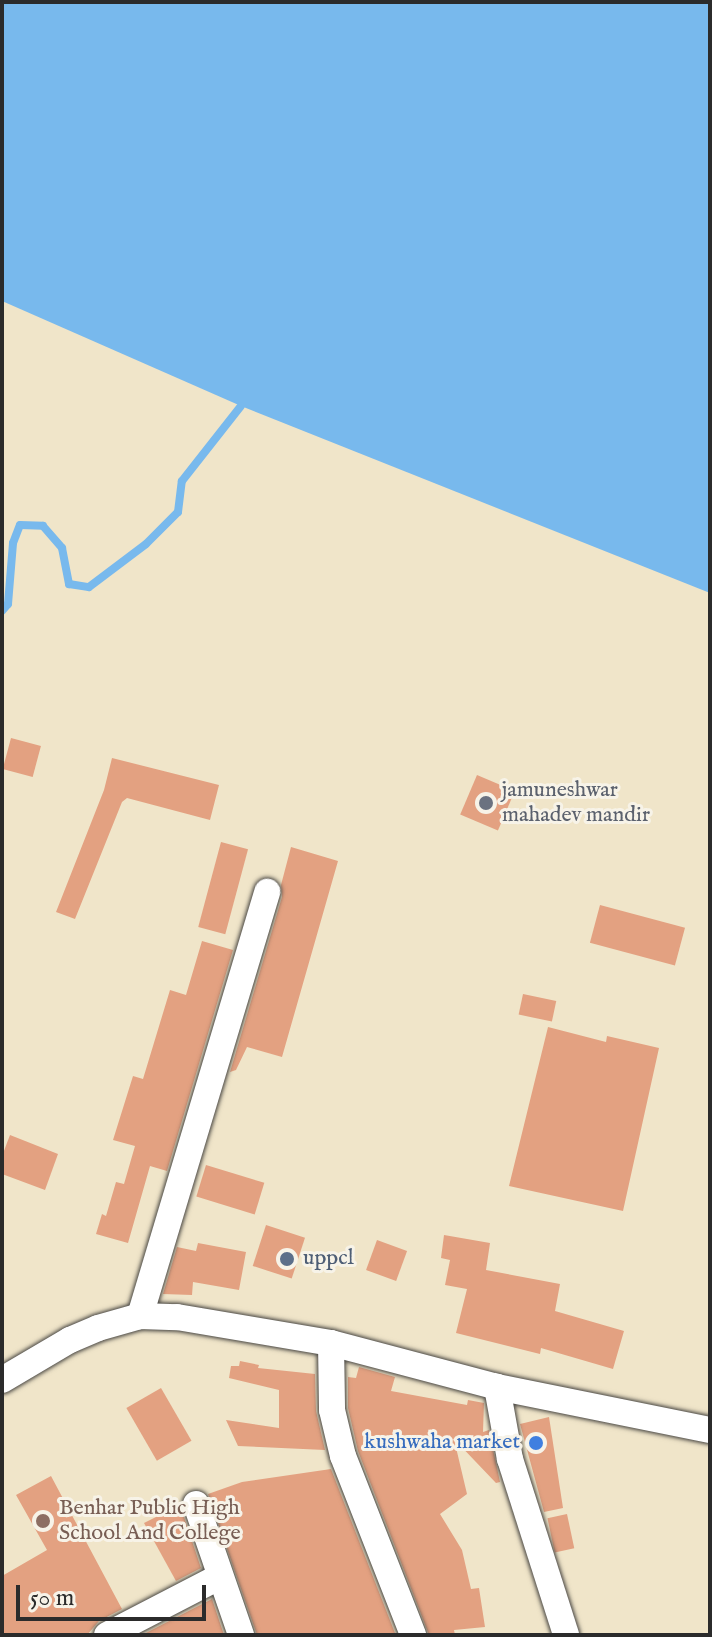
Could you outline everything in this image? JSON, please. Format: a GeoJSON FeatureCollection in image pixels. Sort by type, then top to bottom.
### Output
{"type":"FeatureCollection","features":[{"type":"Feature","properties":{"kind":"street"},"geometry":{"type":"LineString","coordinates":[[140,1316],[267,892]]}},
{"type":"Feature","properties":{"kind":"street"},"geometry":{"type":"LineString","coordinates":[[2,1380],[70,1340],[140,1316],[177,1317],[331,1343],[497,1387],[710,1430]]}},
{"type":"Feature","properties":{"kind":"street"},"geometry":{"type":"LineString","coordinates":[[331,1343],[332,1410],[343,1456],[413,1635]]}},
{"type":"Feature","properties":{"kind":"street"},"geometry":{"type":"LineString","coordinates":[[497,1387],[510,1459],[566,1635]]}},
{"type":"Feature","properties":{"kind":"street"},"geometry":{"type":"LineString","coordinates":[[196,1504],[241,1635]]}},
{"type":"Feature","properties":{"kind":"street"},"geometry":{"type":"LineString","coordinates":[[107,1635],[219,1577]]}},
{"type":"Feature","properties":{"kind":"water"},"geometry":{"type":"Polygon","coordinates":[[[2,2],[710,2],[710,593],[241,406],[2,301],[2,2]]]}},
{"type":"Feature","properties":{"kind":"building"},"geometry":{"type":"Polygon","coordinates":[[[11,738],[41,746],[33,777],[3,769],[11,738]]]}},
{"type":"Feature","properties":{"kind":"building"},"geometry":{"type":"Polygon","coordinates":[[[112,758],[219,785],[210,820],[127,798],[122,802],[75,919],[56,912],[104,790],[112,758]]]}},
{"type":"Feature","properties":{"kind":"building"},"geometry":{"type":"Polygon","coordinates":[[[477,775],[515,791],[498,831],[460,815],[477,775]]]}},
{"type":"Feature","properties":{"kind":"building"},"geometry":{"type":"Polygon","coordinates":[[[221,842],[248,849],[225,934],[198,927],[221,842]]]}},
{"type":"Feature","properties":{"kind":"building"},"geometry":{"type":"Polygon","coordinates":[[[291,847],[338,861],[282,1057],[247,1047],[236,1070],[230,1072],[282,897],[281,885],[291,847]]]}},
{"type":"Feature","properties":{"kind":"building"},"geometry":{"type":"Polygon","coordinates":[[[600,905],[685,928],[675,965],[590,943],[600,905]]]}},
{"type":"Feature","properties":{"kind":"building"},"geometry":{"type":"Polygon","coordinates":[[[202,941],[233,950],[167,1171],[150,1166],[128,1243],[96,1234],[102,1214],[106,1216],[116,1182],[124,1184],[135,1146],[113,1140],[133,1076],[143,1079],[170,990],[186,995],[202,941]]]}},
{"type":"Feature","properties":{"kind":"building"},"geometry":{"type":"Polygon","coordinates":[[[523,994],[556,1001],[552,1022],[519,1015],[523,994]]]}},
{"type":"Feature","properties":{"kind":"building"},"geometry":{"type":"Polygon","coordinates":[[[548,1027],[606,1042],[607,1036],[659,1048],[623,1211],[509,1186],[548,1027]]]}},
{"type":"Feature","properties":{"kind":"building"},"geometry":{"type":"Polygon","coordinates":[[[10,1135],[58,1154],[45,1190],[2,1174],[2,1156],[10,1135]]]}},
{"type":"Feature","properties":{"kind":"building"},"geometry":{"type":"Polygon","coordinates":[[[206,1165],[264,1183],[255,1214],[196,1197],[206,1165]]]}},
{"type":"Feature","properties":{"kind":"building"},"geometry":{"type":"Polygon","coordinates":[[[266,1225],[305,1238],[292,1279],[253,1266],[266,1225]]]}},
{"type":"Feature","properties":{"kind":"building"},"geometry":{"type":"Polygon","coordinates":[[[444,1235],[490,1243],[486,1270],[560,1284],[555,1311],[624,1331],[613,1369],[541,1348],[540,1354],[456,1333],[467,1289],[445,1285],[450,1260],[441,1258],[444,1235]]]}},
{"type":"Feature","properties":{"kind":"building"},"geometry":{"type":"Polygon","coordinates":[[[377,1240],[407,1251],[396,1281],[366,1270],[377,1240]]]}},
{"type":"Feature","properties":{"kind":"building"},"geometry":{"type":"Polygon","coordinates":[[[198,1243],[246,1252],[239,1290],[193,1282],[192,1295],[163,1294],[177,1247],[196,1251],[198,1243]]]}},
{"type":"Feature","properties":{"kind":"building"},"geometry":{"type":"Polygon","coordinates":[[[240,1361],[259,1365],[258,1368],[315,1374],[316,1411],[325,1450],[238,1446],[226,1420],[279,1428],[279,1390],[229,1378],[231,1366],[239,1366],[240,1361]]]}},
{"type":"Feature","properties":{"kind":"building"},"geometry":{"type":"Polygon","coordinates":[[[359,1367],[395,1377],[391,1391],[467,1405],[468,1400],[484,1403],[483,1432],[489,1430],[500,1482],[496,1483],[454,1439],[467,1494],[440,1514],[462,1550],[471,1589],[479,1588],[485,1627],[454,1630],[455,1635],[429,1635],[358,1451],[348,1408],[348,1377],[356,1378],[359,1367]]]}},
{"type":"Feature","properties":{"kind":"building"},"geometry":{"type":"Polygon","coordinates":[[[161,1388],[192,1441],[157,1461],[126,1408],[161,1388]]]}},
{"type":"Feature","properties":{"kind":"building"},"geometry":{"type":"Polygon","coordinates":[[[549,1417],[563,1508],[544,1512],[520,1424],[549,1417]]]}},
{"type":"Feature","properties":{"kind":"building"},"geometry":{"type":"Polygon","coordinates":[[[331,1469],[395,1633],[257,1635],[208,1494],[242,1482],[331,1469]]]}},
{"type":"Feature","properties":{"kind":"building","name":"Benhar Public High School And College"},"geometry":{"type":"Polygon","coordinates":[[[51,1476],[122,1609],[99,1621],[87,1635],[2,1635],[2,1576],[47,1550],[16,1495],[51,1476]]]}},
{"type":"Feature","properties":{"kind":"building"},"geometry":{"type":"Polygon","coordinates":[[[180,1505],[201,1568],[176,1581],[144,1523],[180,1505]]]}},
{"type":"Feature","properties":{"kind":"building"},"geometry":{"type":"Polygon","coordinates":[[[567,1514],[574,1548],[555,1552],[547,1518],[567,1514]]]}},
{"type":"Feature","properties":{"kind":"building"},"geometry":{"type":"Polygon","coordinates":[[[212,1599],[224,1635],[142,1635],[212,1599]]]}},
{"type":"Feature","properties":{"kind":"waterway"},"geometry":{"type":"LineString","coordinates":[[2,611],[8,604],[13,543],[20,525],[43,526],[62,548],[69,584],[89,587],[146,544],[178,512],[182,481],[241,406]]}},
{"type":"Feature","properties":{"kind":"place","name":"jamuneshwar mahadev mandir"},"geometry":{"type":"Point","coordinates":[486,803]}},
{"type":"Feature","properties":{"kind":"place","name":"uppcl"},"geometry":{"type":"Point","coordinates":[287,1259]}},
{"type":"Feature","properties":{"kind":"place","name":"kushwaha market"},"geometry":{"type":"Point","coordinates":[536,1443]}},
{"type":"Feature","properties":{"kind":"place","name":"Benhar Public High School And College"},"geometry":{"type":"Point","coordinates":[43,1521]}}]}
